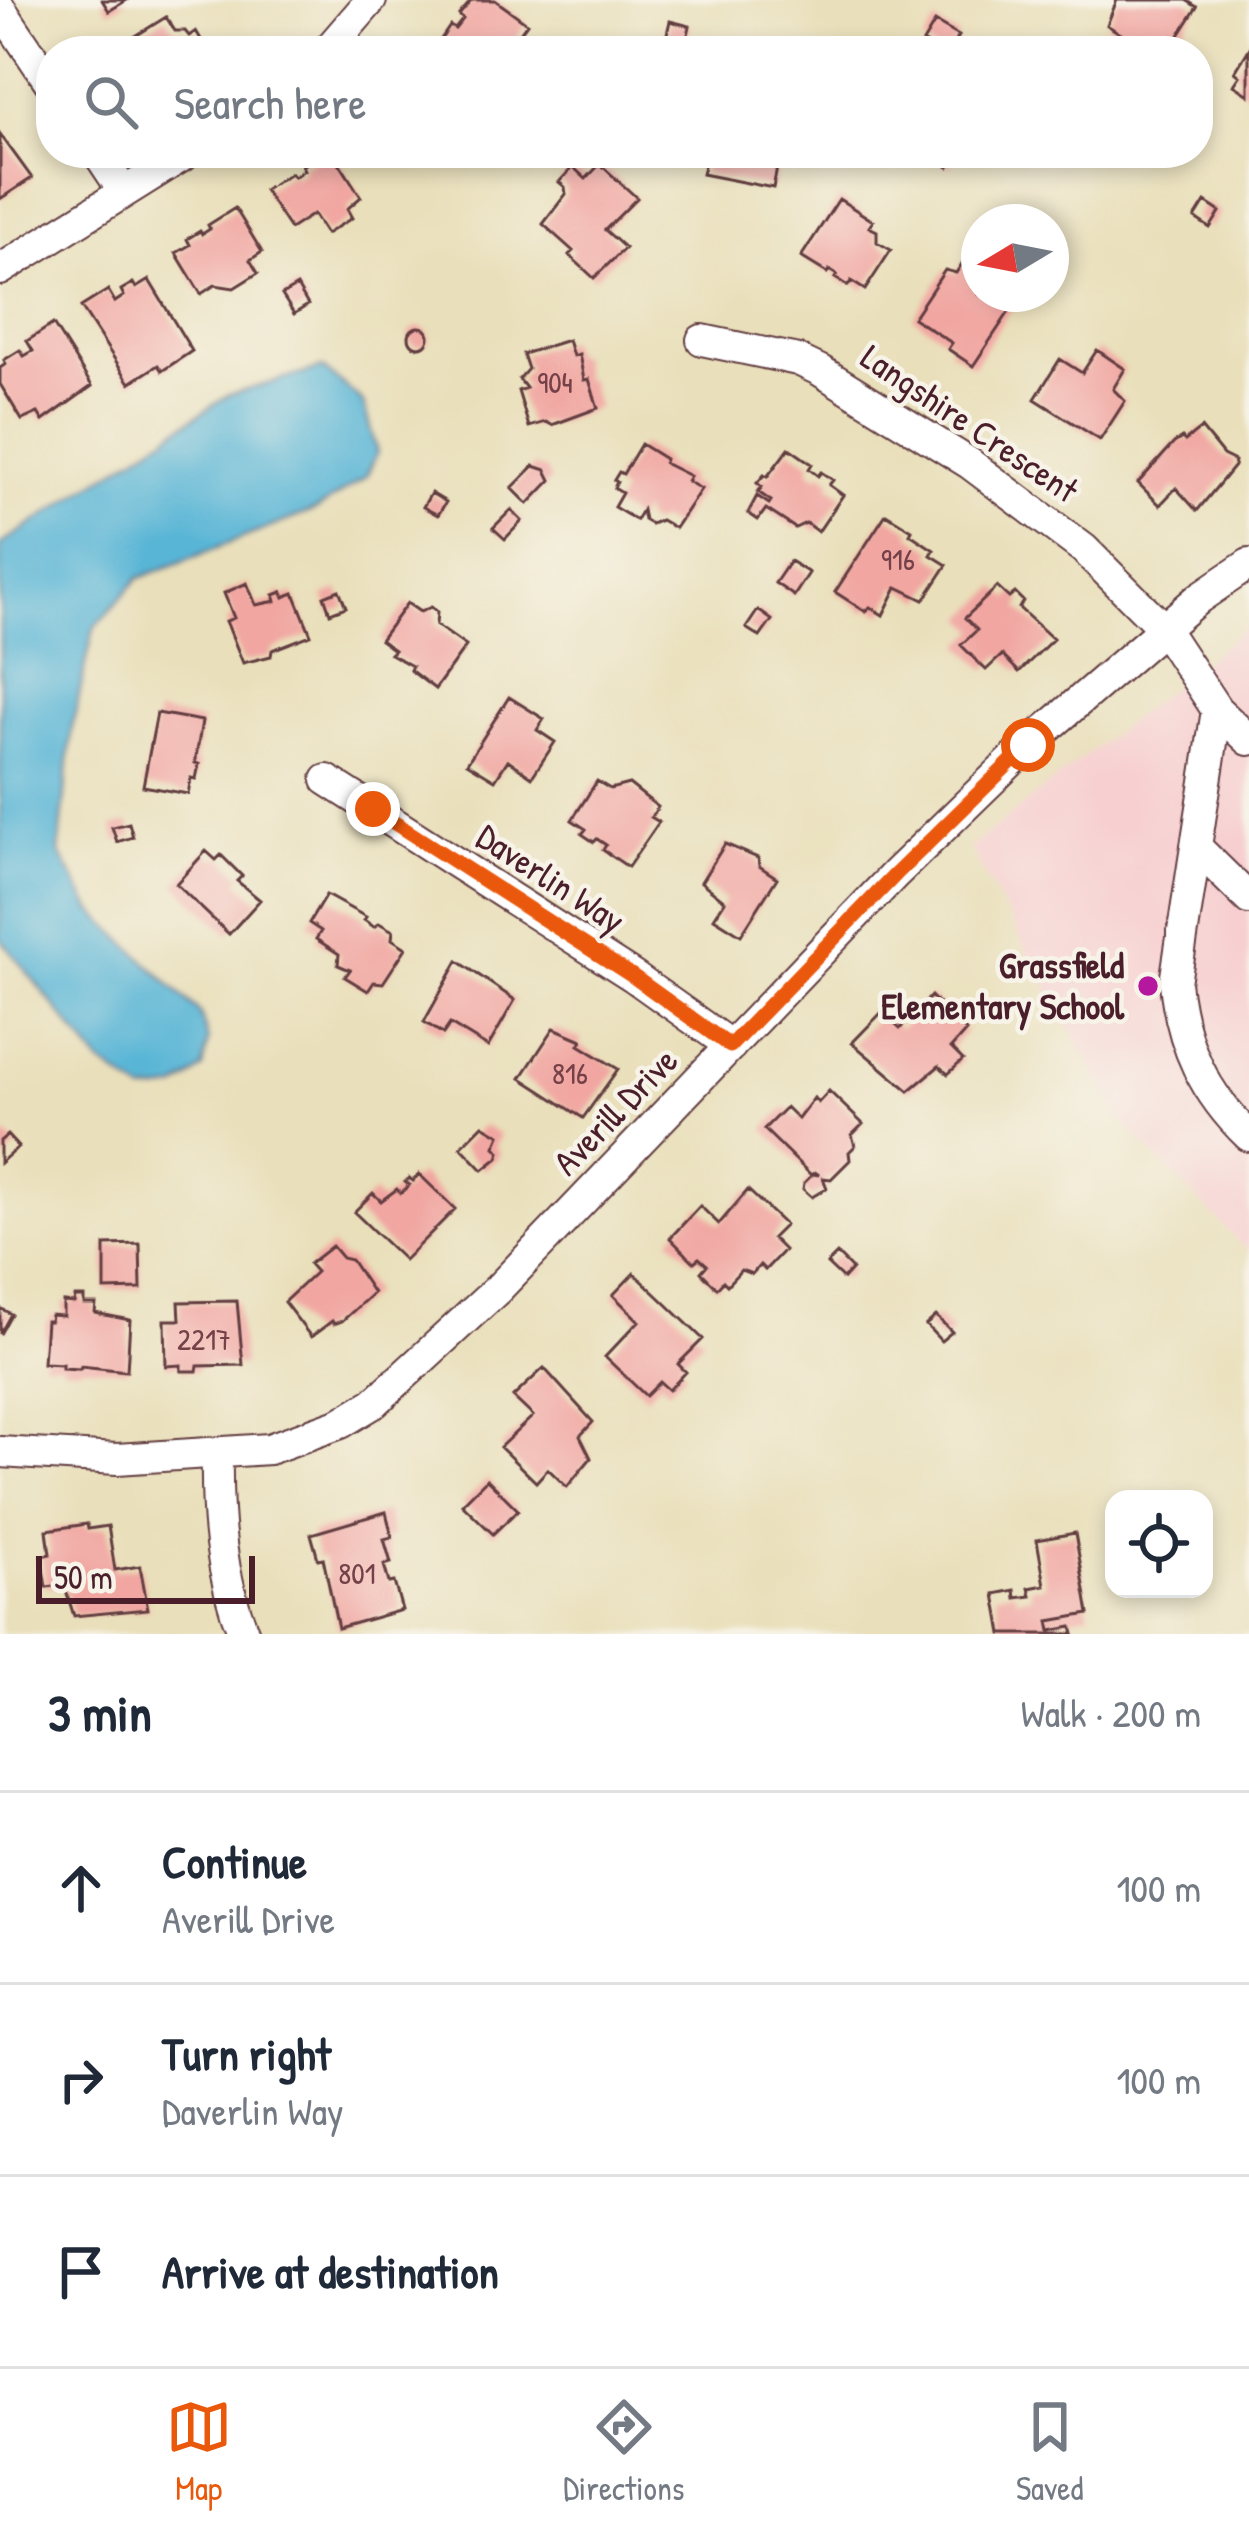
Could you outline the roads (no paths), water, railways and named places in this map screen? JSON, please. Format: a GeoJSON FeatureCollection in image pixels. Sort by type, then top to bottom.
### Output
{"type":"FeatureCollection","features":[{"type":"Feature","properties":{"kind":"street"},"geometry":{"type":"LineString","coordinates":[[341,36],[371,0]]}},
{"type":"Feature","properties":{"kind":"street"},"geometry":{"type":"LineString","coordinates":[[0,8],[36,62]]}},
{"type":"Feature","properties":{"kind":"street"},"geometry":{"type":"LineString","coordinates":[[108,168],[124,192]]}},
{"type":"Feature","properties":{"kind":"street"},"geometry":{"type":"LineString","coordinates":[[0,270],[163,168]]}},
{"type":"Feature","properties":{"kind":"street","name":"Langshire Crescent"},"geometry":{"type":"LineString","coordinates":[[703,340],[799,360],[847,386],[1030,506],[1084,549],[1163,628],[1217,710],[1249,740]]}},
{"type":"Feature","properties":{"kind":"street","name":"Averill Drive"},"geometry":{"type":"LineString","coordinates":[[0,1452],[117,1459],[269,1449],[341,1423],[395,1388],[498,1289],[896,874],[1028,745],[1163,628],[1249,565]]}},
{"type":"Feature","properties":{"kind":"street"},"geometry":{"type":"LineString","coordinates":[[1217,710],[1175,983],[1179,1022],[1198,1072],[1220,1108],[1249,1136]]}},
{"type":"Feature","properties":{"kind":"street","name":"Daverlin Way"},"geometry":{"type":"LineString","coordinates":[[327,780],[634,977],[730,1046]]}},
{"type":"Feature","properties":{"kind":"street"},"geometry":{"type":"LineString","coordinates":[[1196,847],[1249,898]]}},
{"type":"Feature","properties":{"kind":"street"},"geometry":{"type":"LineString","coordinates":[[217,1453],[222,1558],[244,1634]]}},
{"type":"Feature","properties":{"kind":"water"},"geometry":{"type":"Polygon","coordinates":[[[323,368],[363,402],[377,453],[366,477],[318,509],[139,578],[94,628],[72,727],[59,852],[91,909],[200,1013],[208,1040],[203,1069],[176,1089],[144,1093],[101,1064],[0,938],[0,545],[229,395],[323,368]]]}},
{"type":"Feature","properties":{"kind":"place","name":"Grassfield Elementary School"},"geometry":{"type":"Point","coordinates":[1148,986]}}]}
